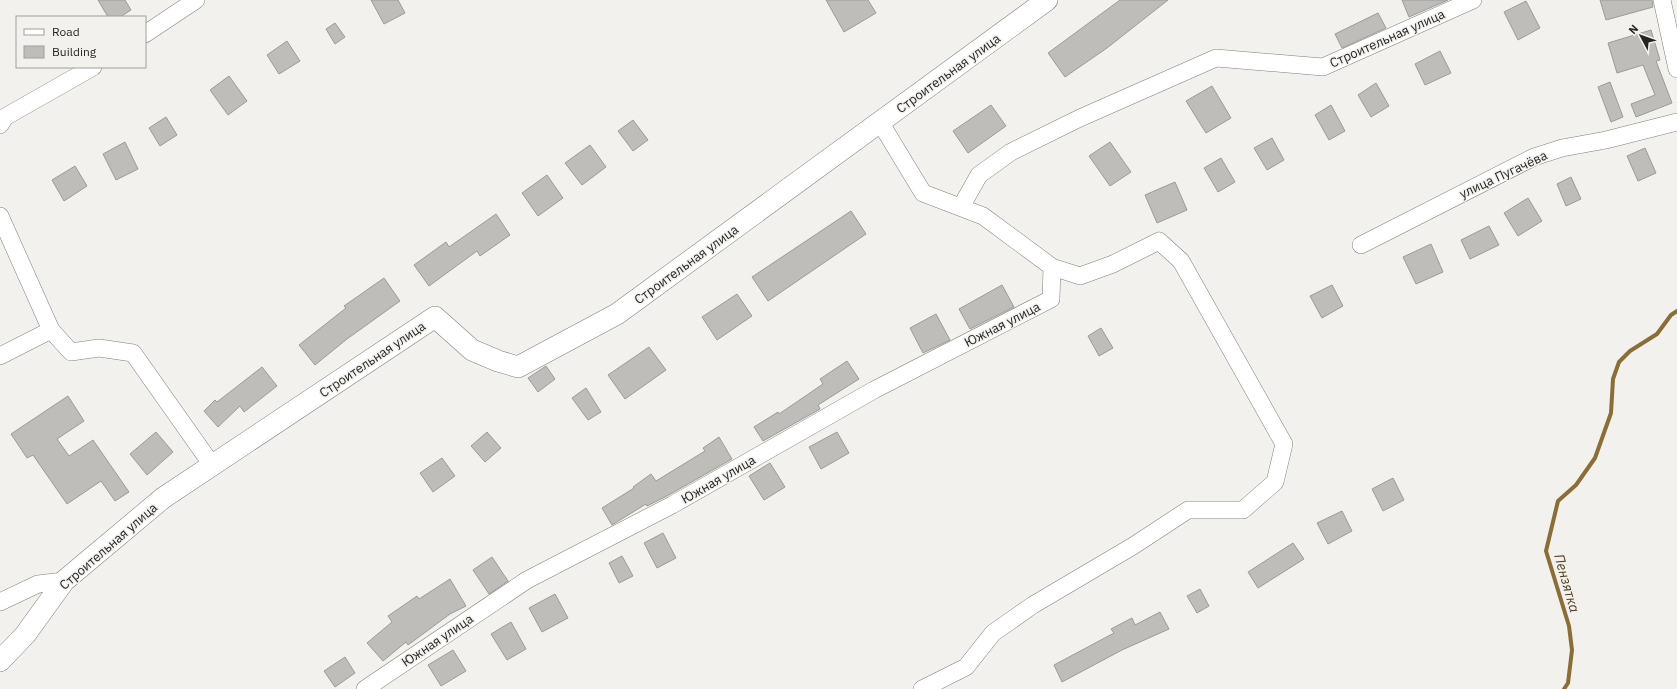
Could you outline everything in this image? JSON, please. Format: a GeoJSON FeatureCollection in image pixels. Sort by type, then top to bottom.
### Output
{"type":"FeatureCollection","features":[{"type":"Feature","properties":{"kind":"street"},"geometry":{"type":"LineString","coordinates":[[146,33],[196,0]]}},
{"type":"Feature","properties":{"kind":"street","name":"Строительная улица"},"geometry":{"type":"LineString","coordinates":[[0,661],[25,634],[64,581],[163,498],[435,317],[472,350],[498,361],[518,367],[617,314],[1048,0]]}},
{"type":"Feature","properties":{"kind":"street","name":"Строительная улица"},"geometry":{"type":"LineString","coordinates":[[961,207],[979,175],[1010,152],[1080,118],[1216,58],[1323,67],[1473,0]]}},
{"type":"Feature","properties":{"kind":"street"},"geometry":{"type":"LineString","coordinates":[[1662,0],[1677,69]]}},
{"type":"Feature","properties":{"kind":"street"},"geometry":{"type":"LineString","coordinates":[[0,125],[5,117],[91,68]]}},
{"type":"Feature","properties":{"kind":"street"},"geometry":{"type":"LineString","coordinates":[[880,122],[923,193],[983,216],[1052,267],[1080,276],[1113,264],[1159,241],[1180,261],[1284,444],[1275,482],[1244,510],[1188,510],[1133,546],[1033,605],[993,633],[966,667],[922,689]]}},
{"type":"Feature","properties":{"kind":"street","name":"улица Пугачёва"},"geometry":{"type":"LineString","coordinates":[[1361,246],[1534,157],[1562,148],[1606,140],[1677,122]]}},
{"type":"Feature","properties":{"kind":"street"},"geometry":{"type":"LineString","coordinates":[[0,216],[51,330],[70,352],[99,348],[133,353],[212,466]]}},
{"type":"Feature","properties":{"kind":"street","name":"Южная улица"},"geometry":{"type":"LineString","coordinates":[[365,689],[527,580],[672,505],[874,390],[1051,299],[1052,267]]}},
{"type":"Feature","properties":{"kind":"street"},"geometry":{"type":"LineString","coordinates":[[0,356],[51,330]]}},
{"type":"Feature","properties":{"kind":"street"},"geometry":{"type":"LineString","coordinates":[[0,602],[38,584],[64,581]]}},
{"type":"Feature","properties":{"kind":"building"},"geometry":{"type":"Polygon","coordinates":[[[98,0],[125,0],[131,10],[122,16],[107,16],[98,0]]]}},
{"type":"Feature","properties":{"kind":"building"},"geometry":{"type":"Polygon","coordinates":[[[371,0],[398,0],[405,13],[384,24],[371,0]]]}},
{"type":"Feature","properties":{"kind":"building"},"geometry":{"type":"Polygon","coordinates":[[[826,0],[868,0],[876,13],[844,32],[826,0]]]}},
{"type":"Feature","properties":{"kind":"building"},"geometry":{"type":"Polygon","coordinates":[[[1120,0],[1168,0],[1107,48],[1065,77],[1048,53],[1120,0]]]}},
{"type":"Feature","properties":{"kind":"building"},"geometry":{"type":"Polygon","coordinates":[[[1402,0],[1448,0],[1409,17],[1402,0]]]}},
{"type":"Feature","properties":{"kind":"building"},"geometry":{"type":"Polygon","coordinates":[[[1600,0],[1652,0],[1653,7],[1606,20],[1600,0]]]}},
{"type":"Feature","properties":{"kind":"building"},"geometry":{"type":"Polygon","coordinates":[[[1526,1],[1540,28],[1518,40],[1504,12],[1526,1]]]}},
{"type":"Feature","properties":{"kind":"building"},"geometry":{"type":"Polygon","coordinates":[[[1378,13],[1386,28],[1342,48],[1335,34],[1378,13]]]}},
{"type":"Feature","properties":{"kind":"building"},"geometry":{"type":"Polygon","coordinates":[[[335,23],[345,37],[335,44],[326,29],[335,23]]]}},
{"type":"Feature","properties":{"kind":"building"},"geometry":{"type":"Polygon","coordinates":[[[1651,30],[1660,60],[1656,61],[1672,103],[1636,117],[1631,104],[1655,95],[1643,65],[1617,73],[1608,43],[1651,30]]]}},
{"type":"Feature","properties":{"kind":"building"},"geometry":{"type":"Polygon","coordinates":[[[287,41],[300,61],[279,74],[267,55],[287,41]]]}},
{"type":"Feature","properties":{"kind":"building"},"geometry":{"type":"Polygon","coordinates":[[[1440,51],[1451,73],[1425,85],[1415,64],[1440,51]]]}},
{"type":"Feature","properties":{"kind":"building"},"geometry":{"type":"Polygon","coordinates":[[[229,76],[247,101],[228,115],[210,90],[229,76]]]}},
{"type":"Feature","properties":{"kind":"building"},"geometry":{"type":"Polygon","coordinates":[[[1610,82],[1623,117],[1611,122],[1598,87],[1610,82]]]}},
{"type":"Feature","properties":{"kind":"building"},"geometry":{"type":"Polygon","coordinates":[[[1376,83],[1389,106],[1371,117],[1358,95],[1376,83]]]}},
{"type":"Feature","properties":{"kind":"building"},"geometry":{"type":"Polygon","coordinates":[[[1212,86],[1231,118],[1206,133],[1186,101],[1212,86]]]}},
{"type":"Feature","properties":{"kind":"building"},"geometry":{"type":"Polygon","coordinates":[[[991,105],[1006,126],[968,153],[953,131],[991,105]]]}},
{"type":"Feature","properties":{"kind":"building"},"geometry":{"type":"Polygon","coordinates":[[[1331,105],[1345,131],[1329,140],[1315,115],[1331,105]]]}},
{"type":"Feature","properties":{"kind":"building"},"geometry":{"type":"Polygon","coordinates":[[[166,117],[177,135],[160,146],[149,128],[166,117]]]}},
{"type":"Feature","properties":{"kind":"building"},"geometry":{"type":"Polygon","coordinates":[[[633,120],[648,140],[633,151],[618,131],[633,120]]]}},
{"type":"Feature","properties":{"kind":"building"},"geometry":{"type":"Polygon","coordinates":[[[1272,138],[1284,160],[1267,170],[1254,148],[1272,138]]]}},
{"type":"Feature","properties":{"kind":"building"},"geometry":{"type":"Polygon","coordinates":[[[125,142],[138,169],[116,180],[103,154],[125,142]]]}},
{"type":"Feature","properties":{"kind":"building"},"geometry":{"type":"Polygon","coordinates":[[[1110,142],[1131,172],[1110,186],[1089,156],[1110,142]]]}},
{"type":"Feature","properties":{"kind":"building"},"geometry":{"type":"Polygon","coordinates":[[[590,145],[606,167],[582,185],[565,163],[590,145]]]}},
{"type":"Feature","properties":{"kind":"building"},"geometry":{"type":"Polygon","coordinates":[[[1645,148],[1656,173],[1638,181],[1627,156],[1645,148]]]}},
{"type":"Feature","properties":{"kind":"building"},"geometry":{"type":"Polygon","coordinates":[[[1221,158],[1235,182],[1218,192],[1204,168],[1221,158]]]}},
{"type":"Feature","properties":{"kind":"building"},"geometry":{"type":"Polygon","coordinates":[[[75,166],[87,186],[64,201],[52,180],[75,166]]]}},
{"type":"Feature","properties":{"kind":"building"},"geometry":{"type":"Polygon","coordinates":[[[547,175],[563,198],[538,216],[522,193],[547,175]]]}},
{"type":"Feature","properties":{"kind":"building"},"geometry":{"type":"Polygon","coordinates":[[[1571,177],[1581,199],[1566,206],[1557,184],[1571,177]]]}},
{"type":"Feature","properties":{"kind":"building"},"geometry":{"type":"Polygon","coordinates":[[[1175,182],[1187,210],[1157,223],[1145,195],[1175,182]]]}},
{"type":"Feature","properties":{"kind":"building"},"geometry":{"type":"Polygon","coordinates":[[[1528,198],[1542,221],[1518,236],[1504,213],[1528,198]]]}},
{"type":"Feature","properties":{"kind":"building"},"geometry":{"type":"Polygon","coordinates":[[[851,211],[866,234],[768,301],[752,277],[851,211]]]}},
{"type":"Feature","properties":{"kind":"building"},"geometry":{"type":"Polygon","coordinates":[[[496,214],[510,235],[480,256],[477,251],[429,286],[414,265],[446,242],[449,247],[496,214]]]}},
{"type":"Feature","properties":{"kind":"building"},"geometry":{"type":"Polygon","coordinates":[[[1489,226],[1499,245],[1470,259],[1461,240],[1489,226]]]}},
{"type":"Feature","properties":{"kind":"building"},"geometry":{"type":"Polygon","coordinates":[[[1431,244],[1443,272],[1416,284],[1403,257],[1431,244]]]}},
{"type":"Feature","properties":{"kind":"building"},"geometry":{"type":"Polygon","coordinates":[[[384,278],[400,301],[347,339],[315,365],[299,345],[346,308],[344,306],[384,278]]]}},
{"type":"Feature","properties":{"kind":"building"},"geometry":{"type":"Polygon","coordinates":[[[1002,285],[1014,307],[970,329],[959,309],[1002,285]]]}},
{"type":"Feature","properties":{"kind":"building"},"geometry":{"type":"Polygon","coordinates":[[[1332,285],[1343,306],[1322,318],[1310,296],[1332,285]]]}},
{"type":"Feature","properties":{"kind":"building"},"geometry":{"type":"Polygon","coordinates":[[[737,294],[752,316],[717,340],[702,317],[737,294]]]}},
{"type":"Feature","properties":{"kind":"building"},"geometry":{"type":"Polygon","coordinates":[[[936,314],[950,340],[923,353],[910,328],[936,314]]]}},
{"type":"Feature","properties":{"kind":"building"},"geometry":{"type":"Polygon","coordinates":[[[1101,328],[1113,348],[1099,356],[1088,336],[1101,328]]]}},
{"type":"Feature","properties":{"kind":"building"},"geometry":{"type":"Polygon","coordinates":[[[649,347],[666,370],[625,399],[608,375],[649,347]]]}},
{"type":"Feature","properties":{"kind":"building"},"geometry":{"type":"Polygon","coordinates":[[[847,361],[859,379],[818,405],[820,409],[763,441],[754,427],[778,412],[779,414],[823,384],[820,379],[847,361]]]}},
{"type":"Feature","properties":{"kind":"building"},"geometry":{"type":"Polygon","coordinates":[[[546,366],[555,379],[538,392],[528,378],[546,366]]]}},
{"type":"Feature","properties":{"kind":"building"},"geometry":{"type":"Polygon","coordinates":[[[262,367],[277,386],[244,412],[240,406],[218,427],[204,411],[215,400],[217,402],[262,367]]]}},
{"type":"Feature","properties":{"kind":"building"},"geometry":{"type":"Polygon","coordinates":[[[586,388],[601,412],[588,420],[572,398],[586,388]]]}},
{"type":"Feature","properties":{"kind":"building"},"geometry":{"type":"Polygon","coordinates":[[[68,396],[84,421],[57,439],[69,456],[93,440],[129,492],[115,501],[101,481],[67,504],[33,455],[27,458],[11,434],[68,396]]]}},
{"type":"Feature","properties":{"kind":"building"},"geometry":{"type":"Polygon","coordinates":[[[156,432],[173,452],[147,475],[130,454],[156,432]]]}},
{"type":"Feature","properties":{"kind":"building"},"geometry":{"type":"Polygon","coordinates":[[[487,432],[501,448],[485,462],[471,446],[487,432]]]}},
{"type":"Feature","properties":{"kind":"building"},"geometry":{"type":"Polygon","coordinates":[[[837,432],[849,453],[821,469],[809,447],[837,432]]]}},
{"type":"Feature","properties":{"kind":"building"},"geometry":{"type":"Polygon","coordinates":[[[719,437],[732,459],[667,496],[647,506],[646,504],[612,525],[602,508],[634,488],[633,487],[651,474],[656,481],[705,451],[703,448],[719,437]]]}},
{"type":"Feature","properties":{"kind":"building"},"geometry":{"type":"Polygon","coordinates":[[[442,458],[455,476],[433,492],[420,473],[442,458]]]}},
{"type":"Feature","properties":{"kind":"building"},"geometry":{"type":"Polygon","coordinates":[[[770,463],[785,487],[764,500],[749,476],[770,463]]]}},
{"type":"Feature","properties":{"kind":"building"},"geometry":{"type":"Polygon","coordinates":[[[1393,478],[1404,500],[1383,511],[1372,489],[1393,478]]]}},
{"type":"Feature","properties":{"kind":"building"},"geometry":{"type":"Polygon","coordinates":[[[1342,511],[1352,531],[1328,544],[1317,523],[1342,511]]]}},
{"type":"Feature","properties":{"kind":"building"},"geometry":{"type":"Polygon","coordinates":[[[663,533],[676,558],[657,568],[644,543],[663,533]]]}},
{"type":"Feature","properties":{"kind":"building"},"geometry":{"type":"Polygon","coordinates":[[[1293,543],[1304,559],[1258,588],[1248,572],[1293,543]]]}},
{"type":"Feature","properties":{"kind":"building"},"geometry":{"type":"Polygon","coordinates":[[[622,556],[633,576],[619,583],[609,563],[622,556]]]}},
{"type":"Feature","properties":{"kind":"building"},"geometry":{"type":"Polygon","coordinates":[[[492,557],[508,581],[489,594],[473,570],[492,557]]]}},
{"type":"Feature","properties":{"kind":"building"},"geometry":{"type":"Polygon","coordinates":[[[450,579],[466,606],[450,614],[408,645],[406,642],[383,661],[367,643],[392,622],[388,616],[417,596],[419,599],[450,579]]]}},
{"type":"Feature","properties":{"kind":"building"},"geometry":{"type":"Polygon","coordinates":[[[1200,589],[1209,606],[1197,613],[1187,596],[1200,589]]]}},
{"type":"Feature","properties":{"kind":"building"},"geometry":{"type":"Polygon","coordinates":[[[555,594],[568,618],[542,632],[529,608],[555,594]]]}},
{"type":"Feature","properties":{"kind":"building"},"geometry":{"type":"Polygon","coordinates":[[[1160,612],[1169,629],[1122,650],[1062,682],[1054,665],[1114,633],[1111,629],[1132,618],[1135,625],[1160,612]]]}},
{"type":"Feature","properties":{"kind":"building"},"geometry":{"type":"Polygon","coordinates":[[[511,622],[526,649],[507,660],[491,634],[511,622]]]}},
{"type":"Feature","properties":{"kind":"building"},"geometry":{"type":"Polygon","coordinates":[[[453,650],[466,671],[441,686],[428,665],[453,650]]]}},
{"type":"Feature","properties":{"kind":"building"},"geometry":{"type":"Polygon","coordinates":[[[345,657],[355,673],[335,687],[324,671],[345,657]]]}},
{"type":"Feature","properties":{"kind":"waterway","name":"Пензятка"},"geometry":{"type":"LineString","coordinates":[[1564,689],[1568,683],[1572,650],[1569,626],[1546,551],[1558,501],[1576,485],[1595,458],[1611,413],[1613,379],[1619,362],[1630,351],[1657,334],[1671,315],[1677,311]]}}]}
